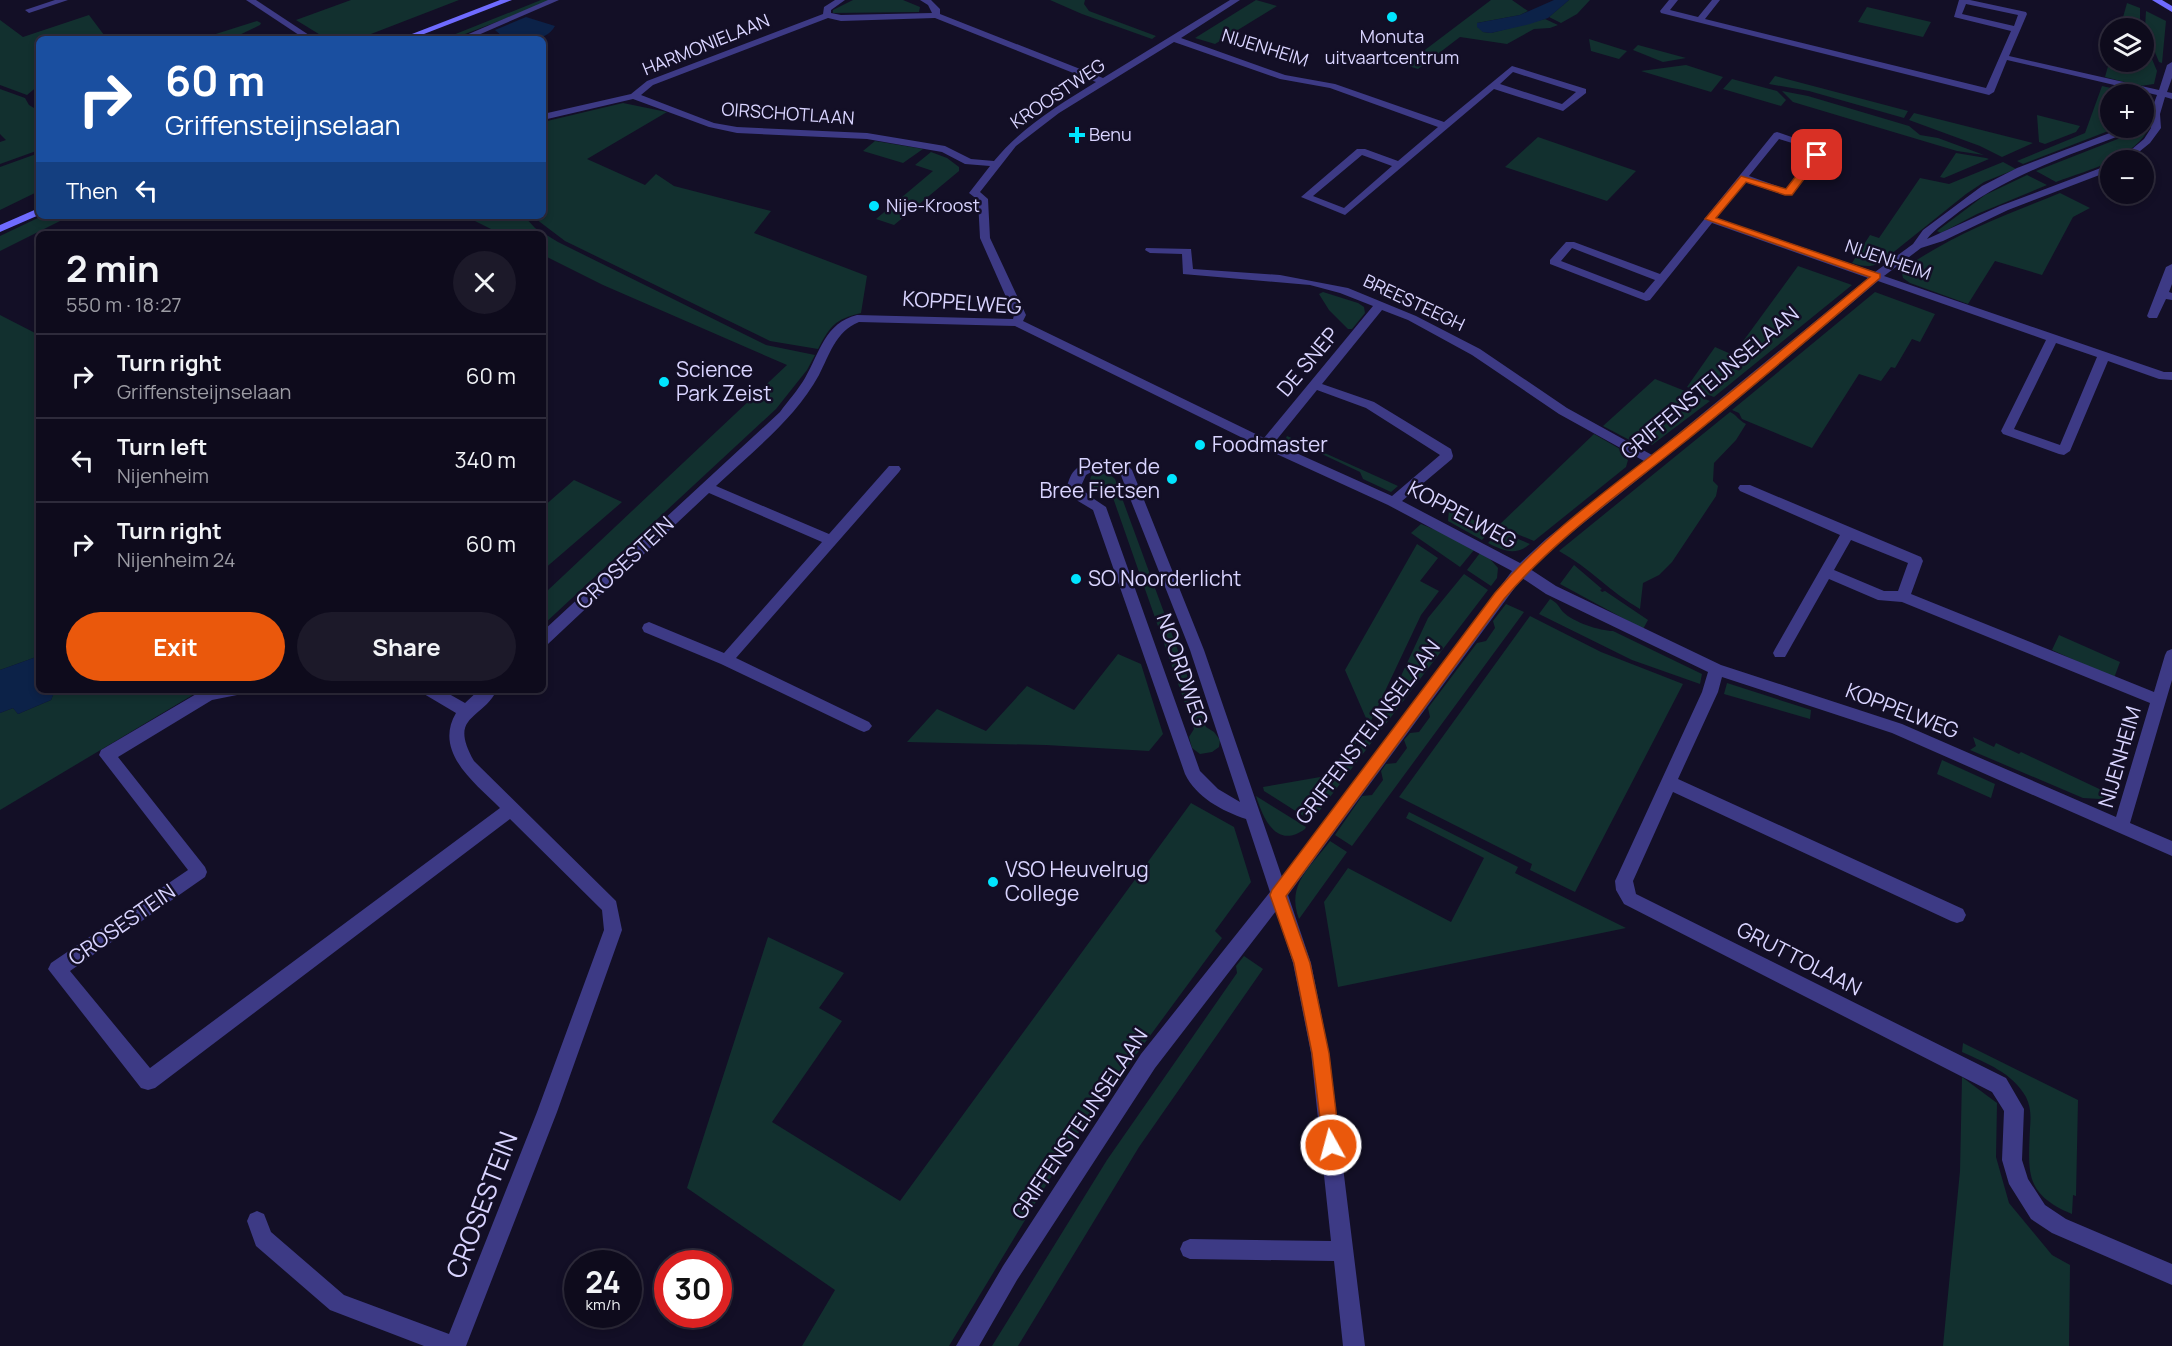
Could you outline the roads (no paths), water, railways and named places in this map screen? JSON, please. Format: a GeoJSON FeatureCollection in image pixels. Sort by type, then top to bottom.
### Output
{"type":"FeatureCollection","features":[{"type":"Feature","properties":{"kind":"main road"},"geometry":{"type":"LineString","coordinates":[[412,36],[508,0]]}},
{"type":"Feature","properties":{"kind":"main road"},"geometry":{"type":"LineString","coordinates":[[2156,0],[2172,9]]}},
{"type":"Feature","properties":{"kind":"main road"},"geometry":{"type":"LineString","coordinates":[[0,229],[36,212]]}},
{"type":"Feature","properties":{"kind":"street"},"geometry":{"type":"LineString","coordinates":[[29,10],[64,0]]}},
{"type":"Feature","properties":{"kind":"street"},"geometry":{"type":"LineString","coordinates":[[250,0],[306,36]]}},
{"type":"Feature","properties":{"kind":"street"},"geometry":{"type":"LineString","coordinates":[[468,36],[555,0]]}},
{"type":"Feature","properties":{"kind":"street","name":"HARMONIELAAN"},"geometry":{"type":"LineString","coordinates":[[826,15],[827,9],[841,0]]}},
{"type":"Feature","properties":{"kind":"street","name":"HARMONIELAAN"},"geometry":{"type":"LineString","coordinates":[[924,0],[936,9],[936,15]]}},
{"type":"Feature","properties":{"kind":"street","name":"KROOSTWEG"},"geometry":{"type":"LineString","coordinates":[[1017,324],[1020,315],[985,238],[983,199],[974,194],[1013,144],[1056,111],[1236,0]]}},
{"type":"Feature","properties":{"kind":"street"},"geometry":{"type":"LineString","coordinates":[[1674,0],[1664,11],[1989,93],[2023,14],[1963,1],[1957,15],[2016,28]]}},
{"type":"Feature","properties":{"kind":"street"},"geometry":{"type":"LineString","coordinates":[[1700,20],[1716,0]]}},
{"type":"Feature","properties":{"kind":"street","name":"HARMONIELAAN"},"geometry":{"type":"LineString","coordinates":[[634,96],[650,83],[826,15],[841,18],[936,15],[945,21],[1104,81]]}},
{"type":"Feature","properties":{"kind":"street","name":"NIJENHEIM"},"geometry":{"type":"LineString","coordinates":[[1175,39],[1283,77],[1332,86],[1446,126]]}},
{"type":"Feature","properties":{"kind":"street"},"geometry":{"type":"LineString","coordinates":[[2004,57],[2172,96]]}},
{"type":"Feature","properties":{"kind":"street"},"geometry":{"type":"LineString","coordinates":[[2136,150],[2147,141],[2156,128],[2155,114],[2172,65]]}},
{"type":"Feature","properties":{"kind":"street"},"geometry":{"type":"LineString","coordinates":[[1399,165],[1361,151],[1306,197],[1345,212],[1399,165],[1446,126],[1493,85],[1512,69],[1583,91],[1563,108],[1493,85]]}},
{"type":"Feature","properties":{"kind":"street"},"geometry":{"type":"LineString","coordinates":[[546,116],[634,96]]}},
{"type":"Feature","properties":{"kind":"street","name":"OIRSCHOTLAAN"},"geometry":{"type":"LineString","coordinates":[[634,96],[712,125],[737,130],[878,137],[945,149],[969,162],[998,165]]}},
{"type":"Feature","properties":{"kind":"street"},"geometry":{"type":"LineString","coordinates":[[1661,278],[1570,244],[1554,262],[1646,298],[1777,135],[1821,149],[1788,193],[1744,178]]}},
{"type":"Feature","properties":{"kind":"street","name":"GRIFFENSTEIJNSELAAN"},"geometry":{"type":"LineString","coordinates":[[967,1346],[1016,1264],[1148,1060],[1278,895],[1521,570],[1551,542],[1877,276],[1917,246],[1927,232],[1966,201],[2021,170],[2105,138]]}},
{"type":"Feature","properties":{"kind":"street","name":"GRIFFENSTEIJNSELAAN"},"geometry":{"type":"LineString","coordinates":[[1917,246],[1939,239],[2004,208],[2100,172]]}},
{"type":"Feature","properties":{"kind":"street","name":"NIJENHEIM"},"geometry":{"type":"LineString","coordinates":[[1710,219],[2104,356],[2163,376],[2172,376]]}},
{"type":"Feature","properties":{"kind":"street","name":"BREESTEEGH"},"geometry":{"type":"LineString","coordinates":[[1150,250],[1187,251],[1187,272],[1310,282],[1344,290],[1412,318],[1476,352],[1563,411],[1653,461]]}},
{"type":"Feature","properties":{"kind":"street"},"geometry":{"type":"LineString","coordinates":[[2154,316],[2167,296],[2172,267]]}},
{"type":"Feature","properties":{"kind":"street","name":"DE SNEP"},"geometry":{"type":"LineString","coordinates":[[1266,444],[1380,305]]}},
{"type":"Feature","properties":{"kind":"street","name":"KOPPELWEG"},"geometry":{"type":"LineString","coordinates":[[858,318],[1017,324],[1038,331],[1266,444],[1393,502],[1521,570],[1551,590],[1716,669],[1897,728],[2172,849]]}},
{"type":"Feature","properties":{"kind":"street","name":"CROSESTEIN"},"geometry":{"type":"LineString","coordinates":[[546,637],[784,414],[812,376],[832,334],[845,322],[858,318]]}},
{"type":"Feature","properties":{"kind":"street"},"geometry":{"type":"LineString","coordinates":[[2053,338],[2007,431],[2064,451],[2104,356]]}},
{"type":"Feature","properties":{"kind":"street"},"geometry":{"type":"LineString","coordinates":[[1314,385],[1370,405],[1446,452],[1447,456],[1393,502]]}},
{"type":"Feature","properties":{"kind":"street","name":"NOORDWEG"},"geometry":{"type":"LineString","coordinates":[[1253,815],[1231,807],[1206,790],[1193,774],[1099,507],[1083,498],[1074,486],[1075,480],[1083,470],[1105,463],[1125,470],[1197,650],[1253,815],[1278,895],[1302,963],[1320,1053],[1354,1346]]}},
{"type":"Feature","properties":{"kind":"street"},"geometry":{"type":"LineString","coordinates":[[726,660],[894,469]]}},
{"type":"Feature","properties":{"kind":"street"},"geometry":{"type":"LineString","coordinates":[[707,487],[830,540]]}},
{"type":"Feature","properties":{"kind":"street"},"geometry":{"type":"LineString","coordinates":[[1745,488],[1916,561],[1903,597]]}},
{"type":"Feature","properties":{"kind":"street"},"geometry":{"type":"LineString","coordinates":[[1780,653],[1848,533]]}},
{"type":"Feature","properties":{"kind":"street","name":"NIJENHEIM"},"geometry":{"type":"LineString","coordinates":[[1826,572],[1883,596],[1903,597],[2158,700]]}},
{"type":"Feature","properties":{"kind":"street"},"geometry":{"type":"LineString","coordinates":[[649,628],[726,660],[864,726]]}},
{"type":"Feature","properties":{"kind":"street","name":"NIJENHEIM"},"geometry":{"type":"LineString","coordinates":[[2121,827],[2172,655]]}},
{"type":"Feature","properties":{"kind":"street","name":"GRUTTOLAAN"},"geometry":{"type":"LineString","coordinates":[[1716,669],[1710,692],[1671,783],[1624,881],[1625,890],[1630,899],[1999,1085],[2014,1108],[2013,1160],[2019,1184],[2038,1212],[2059,1226],[2172,1275]]}},
{"type":"Feature","properties":{"kind":"street","name":"CROSESTEIN"},"geometry":{"type":"LineString","coordinates":[[216,693],[209,694],[107,755],[199,872],[57,969],[148,1080],[513,808]]}},
{"type":"Feature","properties":{"kind":"street"},"geometry":{"type":"LineString","coordinates":[[434,693],[466,711]]}},
{"type":"Feature","properties":{"kind":"street","name":"CROSESTEIN"},"geometry":{"type":"LineString","coordinates":[[257,1221],[263,1239],[337,1303],[454,1346],[547,1112],[613,930],[610,907],[513,808],[468,766],[456,747],[455,728],[466,711],[486,693]]}},
{"type":"Feature","properties":{"kind":"street"},"geometry":{"type":"LineString","coordinates":[[1671,783],[1957,915]]}},
{"type":"Feature","properties":{"kind":"street"},"geometry":{"type":"LineString","coordinates":[[1190,1249],[1343,1251]]}},
{"type":"Feature","properties":{"kind":"water"},"geometry":{"type":"Polygon","coordinates":[[[1554,0],[1569,0],[1548,18],[1491,33],[1483,32],[1477,27],[1477,23],[1520,15],[1554,0]]]}},
{"type":"Feature","properties":{"kind":"water"},"geometry":{"type":"Polygon","coordinates":[[[526,17],[555,26],[543,36],[510,34],[502,36],[495,30],[526,17]]]}},
{"type":"Feature","properties":{"kind":"water"},"geometry":{"type":"Polygon","coordinates":[[[36,657],[36,693],[54,693],[51,700],[18,714],[13,708],[0,713],[0,670],[36,657]]]}},
{"type":"Feature","properties":{"kind":"place","name":"Monuta uitvaartcentrum"},"geometry":{"type":"Point","coordinates":[1392,17]}},
{"type":"Feature","properties":{"kind":"place","name":"Benu"},"geometry":{"type":"Point","coordinates":[1077,135]}},
{"type":"Feature","properties":{"kind":"place","name":"Nije-Kroost"},"geometry":{"type":"Point","coordinates":[874,206]}},
{"type":"Feature","properties":{"kind":"place","name":"Science Park Zeist"},"geometry":{"type":"Point","coordinates":[664,382]}},
{"type":"Feature","properties":{"kind":"place","name":"Foodmaster"},"geometry":{"type":"Point","coordinates":[1200,445]}},
{"type":"Feature","properties":{"kind":"place","name":"Peter de Bree Fietsen"},"geometry":{"type":"Point","coordinates":[1172,479]}},
{"type":"Feature","properties":{"kind":"place","name":"SO Noorderlicht"},"geometry":{"type":"Point","coordinates":[1076,579]}},
{"type":"Feature","properties":{"kind":"place","name":"VSO Heuvelrug College"},"geometry":{"type":"Point","coordinates":[993,882]}}]}
